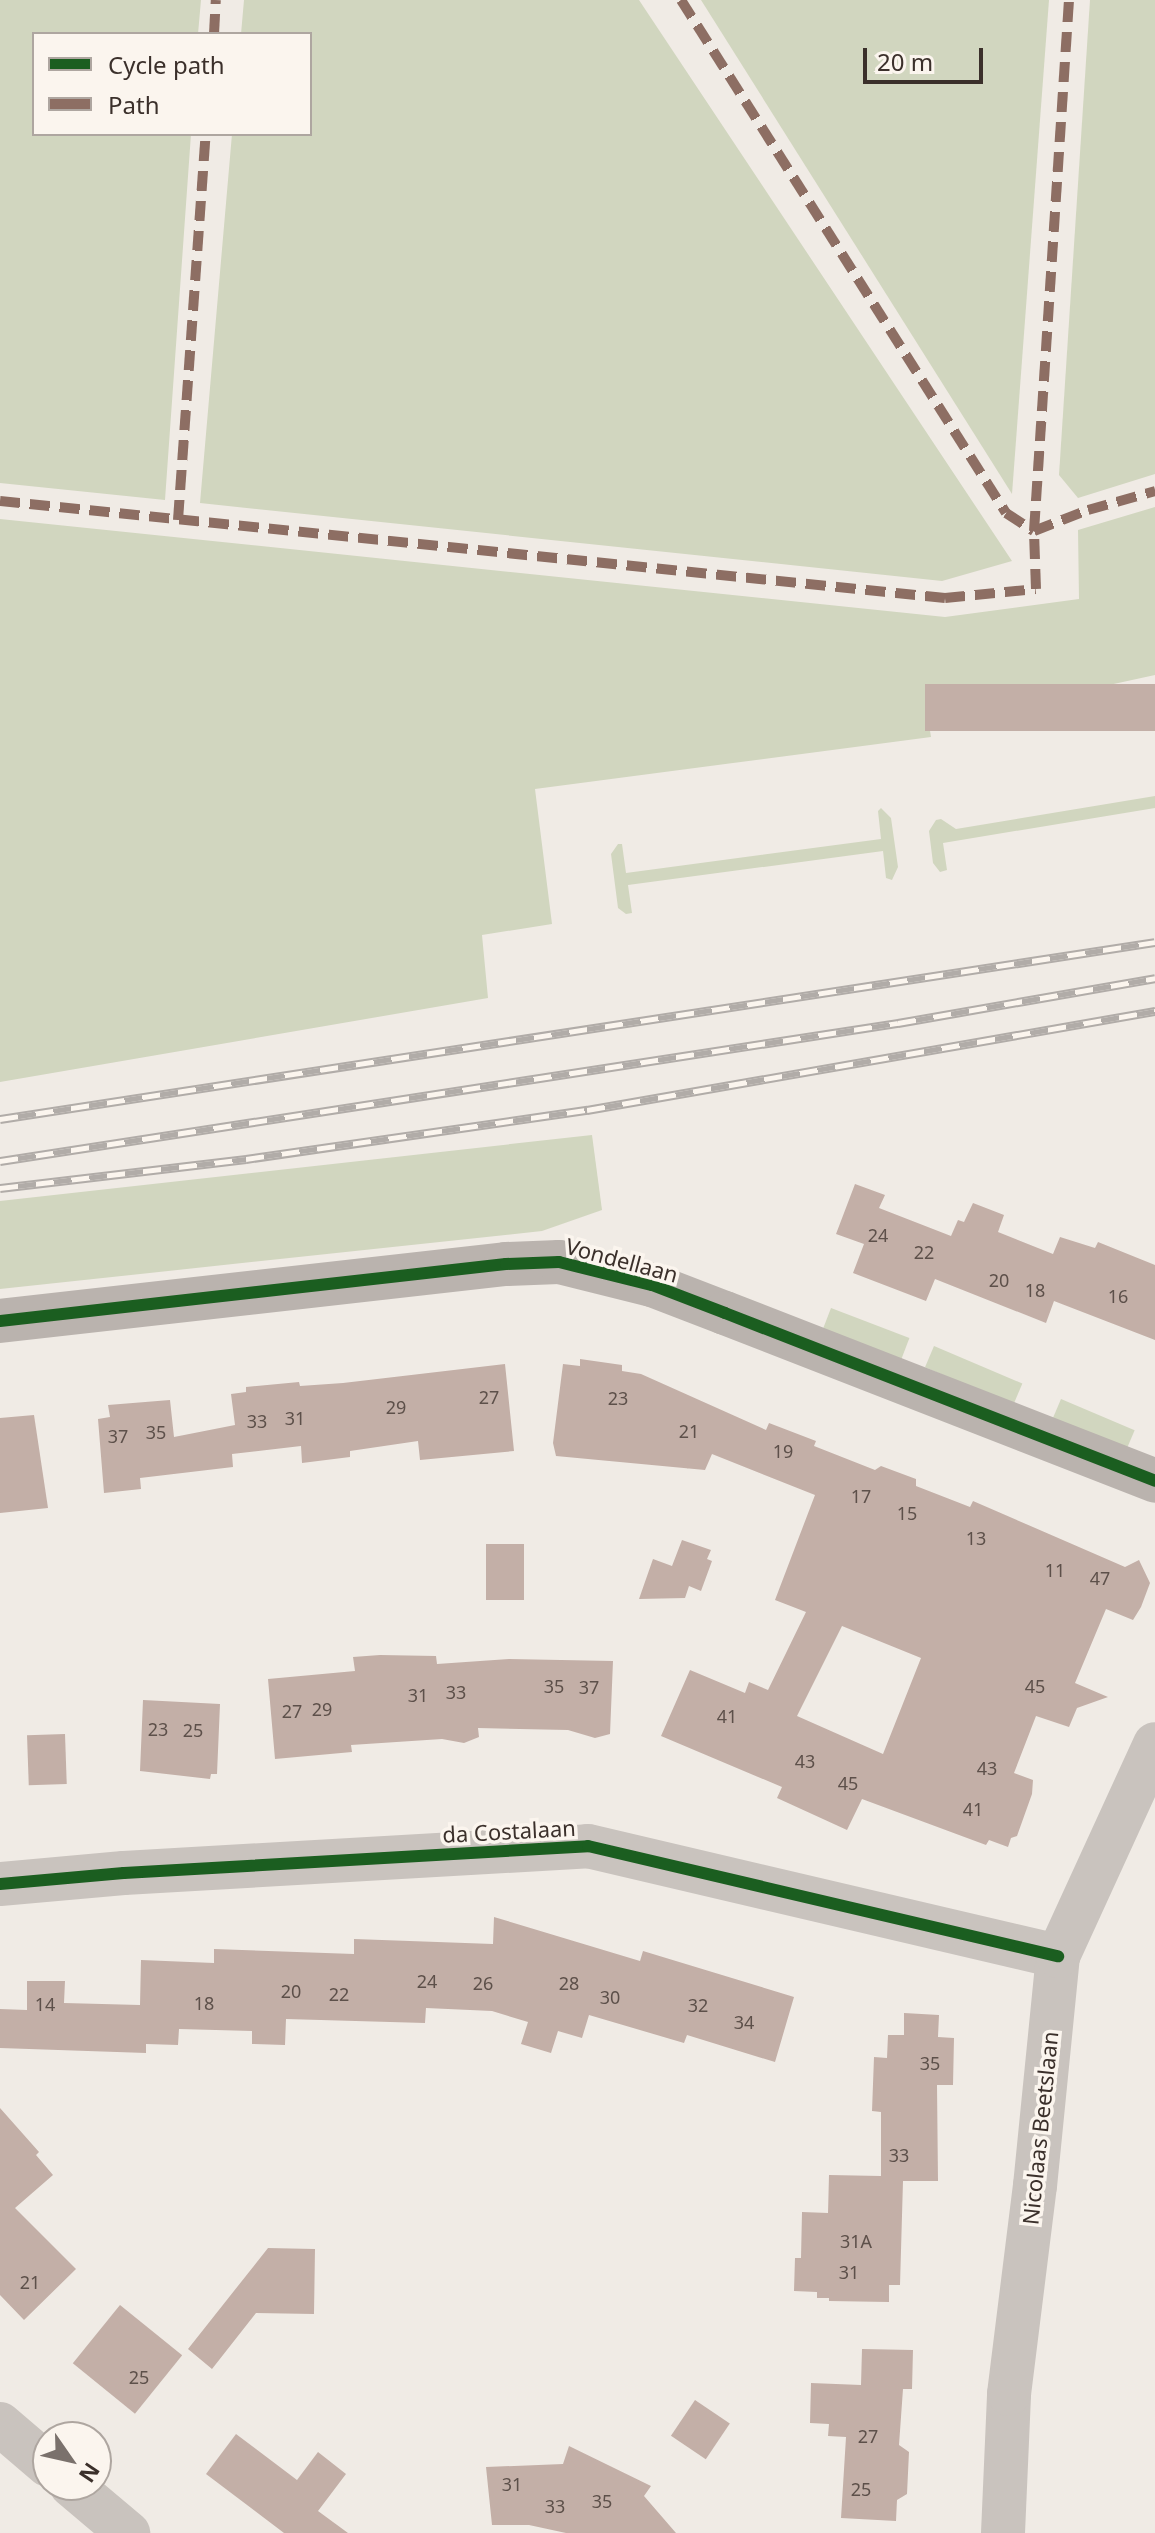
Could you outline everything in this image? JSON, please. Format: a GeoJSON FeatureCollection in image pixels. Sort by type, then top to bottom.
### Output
{"type":"FeatureCollection","features":[{"type":"Feature","properties":{"kind":"street","name":"Vondellaan"},"geometry":{"type":"LineString","coordinates":[[0,1321],[506,1264],[559,1262],[603,1271],[681,1296],[856,1361],[1155,1481]]}},
{"type":"Feature","properties":{"kind":"street","name":"Nicolaas Beetslaan"},"geometry":{"type":"LineString","coordinates":[[1003,2533],[1009,2394],[1035,2186],[1058,1956],[1155,1744]]}},
{"type":"Feature","properties":{"kind":"street","name":"da Costalaan"},"geometry":{"type":"LineString","coordinates":[[0,1884],[124,1873],[588,1846],[1058,1956]]}},
{"type":"Feature","properties":{"kind":"street"},"geometry":{"type":"LineString","coordinates":[[0,2424],[32,2451]]}},
{"type":"Feature","properties":{"kind":"street"},"geometry":{"type":"LineString","coordinates":[[90,2501],[128,2533]]}},
{"type":"Feature","properties":{"kind":"green space"},"geometry":{"type":"Polygon","coordinates":[[[0,0],[201,0],[198,32],[32,32],[32,136],[191,136],[165,500],[0,483],[0,0]]]}},
{"type":"Feature","properties":{"kind":"green space"},"geometry":{"type":"Polygon","coordinates":[[[244,0],[639,0],[1012,561],[942,581],[200,503],[232,136],[312,136],[312,32],[241,32],[244,0]]]}},
{"type":"Feature","properties":{"kind":"green space"},"geometry":{"type":"Polygon","coordinates":[[[701,0],[1049,0],[1012,494],[701,0]]]}},
{"type":"Feature","properties":{"kind":"green space"},"geometry":{"type":"Polygon","coordinates":[[[1090,0],[1155,0],[1155,474],[1078,498],[1059,475],[1090,0]]]}},
{"type":"Feature","properties":{"kind":"green space"},"geometry":{"type":"Polygon","coordinates":[[[1155,507],[1155,675],[929,724],[931,737],[535,789],[552,924],[482,935],[488,998],[0,1082],[0,519],[945,617],[1079,599],[1078,530],[1155,507]]]}},
{"type":"Feature","properties":{"kind":"green space"},"geometry":{"type":"Polygon","coordinates":[[[1155,796],[1155,808],[943,843],[947,870],[940,872],[933,863],[929,831],[936,820],[941,819],[956,829],[1155,796]]]}},
{"type":"Feature","properties":{"kind":"green space"},"geometry":{"type":"Polygon","coordinates":[[[881,808],[891,818],[898,867],[892,880],[886,878],[883,851],[628,885],[632,913],[626,914],[618,908],[611,854],[618,844],[622,844],[626,873],[881,839],[878,811],[881,808]]]}},
{"type":"Feature","properties":{"kind":"green space"},"geometry":{"type":"Polygon","coordinates":[[[592,1135],[602,1210],[542,1231],[0,1289],[0,1201],[592,1135]]]}},
{"type":"Feature","properties":{"kind":"green space"},"geometry":{"type":"Polygon","coordinates":[[[831,1308],[909,1338],[900,1362],[822,1332],[831,1308]]]}},
{"type":"Feature","properties":{"kind":"green space"},"geometry":{"type":"Polygon","coordinates":[[[934,1346],[1022,1384],[1013,1405],[925,1367],[934,1346]]]}},
{"type":"Feature","properties":{"kind":"green space"},"geometry":{"type":"Polygon","coordinates":[[[1061,1399],[1135,1430],[1126,1451],[1052,1419],[1061,1399]]]}},
{"type":"Feature","properties":{"kind":"building"},"geometry":{"type":"Polygon","coordinates":[[[925,684],[1155,684],[1155,731],[925,731],[925,684]]]}},
{"type":"Feature","properties":{"kind":"building"},"geometry":{"type":"Polygon","coordinates":[[[855,1184],[885,1195],[879,1208],[951,1236],[958,1220],[964,1222],[973,1203],[1004,1215],[998,1232],[1053,1254],[1060,1237],[1095,1248],[1098,1242],[1155,1265],[1155,1340],[1054,1301],[1046,1323],[935,1279],[926,1301],[853,1273],[864,1244],[836,1234],[855,1184]]]}},
{"type":"Feature","properties":{"kind":"building"},"geometry":{"type":"Polygon","coordinates":[[[580,1359],[622,1365],[622,1371],[641,1374],[766,1430],[769,1423],[816,1441],[814,1446],[875,1470],[881,1466],[916,1479],[916,1486],[970,1507],[973,1501],[1125,1567],[1139,1560],[1150,1583],[1141,1607],[1133,1620],[1106,1609],[1075,1683],[1108,1697],[1077,1708],[1069,1727],[1036,1716],[1014,1773],[1033,1780],[1032,1794],[1017,1836],[1011,1838],[1008,1847],[989,1840],[986,1845],[862,1799],[847,1830],[777,1798],[782,1787],[661,1736],[690,1670],[745,1693],[749,1682],[768,1690],[806,1612],[775,1600],[815,1495],[712,1454],[705,1470],[556,1456],[553,1443],[563,1364],[580,1366],[580,1359]],[[842,1626],[797,1716],[883,1754],[921,1658],[842,1626]]]}},
{"type":"Feature","properties":{"kind":"building"},"geometry":{"type":"Polygon","coordinates":[[[505,1364],[514,1451],[420,1460],[418,1441],[350,1451],[350,1457],[302,1463],[301,1446],[232,1454],[233,1467],[140,1478],[141,1489],[104,1493],[98,1419],[110,1417],[108,1405],[170,1400],[174,1437],[235,1425],[231,1394],[246,1392],[246,1387],[299,1382],[300,1386],[343,1383],[505,1364]]]}},
{"type":"Feature","properties":{"kind":"building"},"geometry":{"type":"Polygon","coordinates":[[[34,1415],[48,1508],[0,1513],[0,1418],[34,1415]]]}},
{"type":"Feature","properties":{"kind":"building"},"geometry":{"type":"Polygon","coordinates":[[[682,1540],[711,1550],[707,1559],[712,1561],[701,1591],[689,1586],[685,1598],[639,1599],[653,1559],[672,1566],[682,1540]]]}},
{"type":"Feature","properties":{"kind":"building"},"geometry":{"type":"Polygon","coordinates":[[[486,1544],[524,1544],[524,1600],[486,1600],[486,1544]]]}},
{"type":"Feature","properties":{"kind":"building"},"geometry":{"type":"Polygon","coordinates":[[[436,1656],[437,1664],[509,1659],[613,1661],[610,1734],[595,1738],[568,1730],[478,1728],[479,1737],[464,1743],[442,1739],[351,1745],[352,1752],[275,1759],[268,1679],[355,1671],[353,1657],[436,1656]]]}},
{"type":"Feature","properties":{"kind":"building"},"geometry":{"type":"Polygon","coordinates":[[[143,1700],[220,1704],[217,1774],[211,1774],[210,1779],[140,1771],[143,1700]]]}},
{"type":"Feature","properties":{"kind":"building"},"geometry":{"type":"Polygon","coordinates":[[[65,1734],[67,1784],[29,1785],[27,1735],[65,1734]]]}},
{"type":"Feature","properties":{"kind":"building"},"geometry":{"type":"Polygon","coordinates":[[[494,1917],[640,1961],[643,1951],[794,1997],[775,2062],[687,2035],[684,2043],[589,2015],[582,2038],[558,2031],[551,2053],[521,2044],[528,2022],[492,2011],[426,2008],[425,2023],[286,2019],[285,2045],[252,2044],[252,2031],[179,2029],[178,2045],[146,2044],[146,2053],[0,2048],[0,2009],[27,2010],[27,1981],[65,1981],[64,2003],[140,2005],[141,1960],[214,1963],[214,1949],[354,1954],[354,1939],[493,1944],[494,1917]]]}},
{"type":"Feature","properties":{"kind":"building"},"geometry":{"type":"Polygon","coordinates":[[[904,2013],[939,2015],[938,2037],[954,2038],[953,2085],[937,2085],[938,2181],[903,2181],[900,2285],[889,2285],[889,2302],[829,2301],[829,2298],[817,2298],[817,2292],[794,2291],[795,2258],[801,2258],[802,2212],[828,2213],[829,2175],[881,2176],[881,2112],[872,2111],[874,2057],[887,2058],[888,2035],[904,2035],[904,2013]]]}},
{"type":"Feature","properties":{"kind":"building"},"geometry":{"type":"Polygon","coordinates":[[[0,2108],[39,2152],[36,2155],[53,2175],[15,2208],[76,2269],[24,2320],[0,2295],[0,2108]]]}},
{"type":"Feature","properties":{"kind":"building"},"geometry":{"type":"Polygon","coordinates":[[[268,2248],[315,2249],[314,2314],[256,2313],[212,2369],[188,2349],[268,2248]]]}},
{"type":"Feature","properties":{"kind":"building"},"geometry":{"type":"Polygon","coordinates":[[[120,2305],[182,2355],[135,2414],[73,2363],[120,2305]]]}},
{"type":"Feature","properties":{"kind":"building"},"geometry":{"type":"Polygon","coordinates":[[[862,2349],[913,2350],[912,2389],[903,2389],[899,2445],[909,2452],[907,2494],[897,2500],[896,2521],[841,2518],[846,2437],[828,2436],[829,2424],[810,2423],[811,2383],[861,2385],[862,2349]]]}},
{"type":"Feature","properties":{"kind":"building"},"geometry":{"type":"Polygon","coordinates":[[[695,2400],[730,2423],[706,2459],[671,2436],[695,2400]]]}},
{"type":"Feature","properties":{"kind":"building"},"geometry":{"type":"Polygon","coordinates":[[[236,2434],[297,2480],[318,2452],[346,2474],[318,2511],[348,2533],[284,2533],[206,2474],[236,2434]]]}},
{"type":"Feature","properties":{"kind":"building"},"geometry":{"type":"Polygon","coordinates":[[[569,2446],[651,2486],[644,2496],[676,2533],[566,2533],[529,2525],[492,2525],[486,2467],[563,2464],[569,2446]]]}},
{"type":"Feature","properties":{"kind":"railway"},"geometry":{"type":"LineString","coordinates":[[0,1119],[1155,942]]}},
{"type":"Feature","properties":{"kind":"railway"},"geometry":{"type":"LineString","coordinates":[[0,1161],[898,1023],[1155,978]]}},
{"type":"Feature","properties":{"kind":"railway"},"geometry":{"type":"LineString","coordinates":[[0,1188],[246,1159],[587,1110],[1155,1011]]}},
{"type":"Feature","properties":{"kind":"marked path"},"geometry":{"type":"LineString","coordinates":[[214,32],[216,0]]}},
{"type":"Feature","properties":{"kind":"marked path"},"geometry":{"type":"LineString","coordinates":[[681,0],[1006,513],[1034,531]]}},
{"type":"Feature","properties":{"kind":"marked path"},"geometry":{"type":"LineString","coordinates":[[0,501],[945,598],[1036,589],[1034,531],[1069,0]]}},
{"type":"Feature","properties":{"kind":"marked path"},"geometry":{"type":"LineString","coordinates":[[178,520],[206,136]]}},
{"type":"Feature","properties":{"kind":"marked path"},"geometry":{"type":"LineString","coordinates":[[1034,531],[1088,510],[1155,491]]}},
{"type":"Feature","properties":{"kind":"cycle path"},"geometry":{"type":"LineString","coordinates":[[0,1321],[506,1264],[559,1262],[652,1285],[1155,1481]]}},
{"type":"Feature","properties":{"kind":"cycle path"},"geometry":{"type":"LineString","coordinates":[[0,1884],[124,1873],[588,1846],[1058,1956]]}}]}
